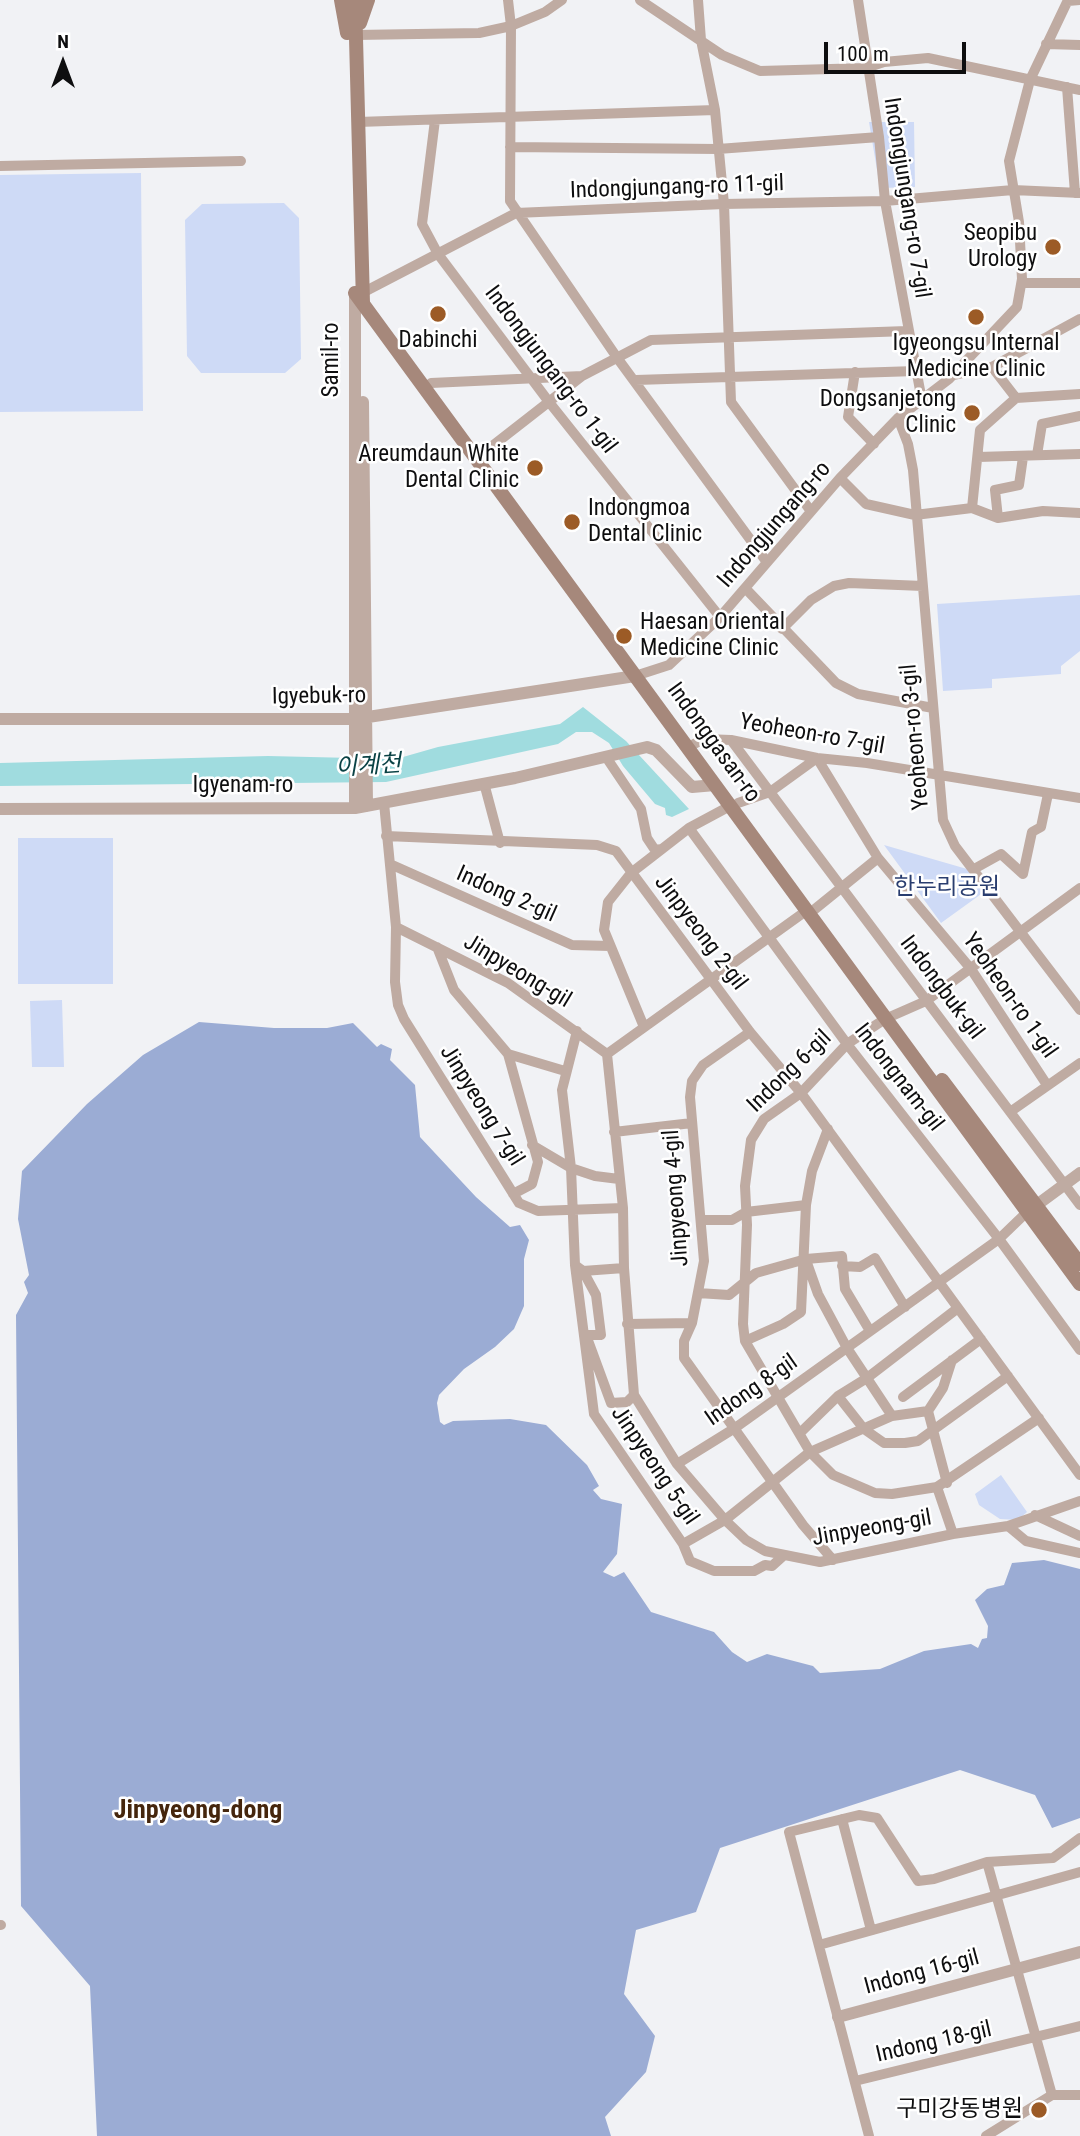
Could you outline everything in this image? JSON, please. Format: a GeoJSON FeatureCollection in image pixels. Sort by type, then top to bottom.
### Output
{"type":"FeatureCollection","features":[{"type":"Feature","properties":{"kind":"main road","name":"Samil-ro"},"geometry":{"type":"LineString","coordinates":[[343,0],[352,34],[358,122],[360,296]]}},
{"type":"Feature","properties":{"kind":"main road","name":"Samil-ro"},"geometry":{"type":"LineString","coordinates":[[355,0],[352,34],[360,296]]}},
{"type":"Feature","properties":{"kind":"main road"},"geometry":{"type":"LineString","coordinates":[[352,34],[368,0]]}},
{"type":"Feature","properties":{"kind":"main road","name":"Indonggasan-ro"},"geometry":{"type":"LineString","coordinates":[[360,296],[430,383],[715,785],[734,804]]}},
{"type":"Feature","properties":{"kind":"main road","name":"Indonggasan-ro"},"geometry":{"type":"LineString","coordinates":[[360,296],[639,675],[694,744],[810,910],[1031,1209],[1080,1284]]}},
{"type":"Feature","properties":{"kind":"main road","name":"Indonggasan-ro"},"geometry":{"type":"LineString","coordinates":[[1031,1209],[1080,1264]]}},
{"type":"Feature","properties":{"kind":"street"},"geometry":{"type":"LineString","coordinates":[[508,0],[511,26],[510,201],[516,214],[618,359],[636,380],[766,561]]}},
{"type":"Feature","properties":{"kind":"street"},"geometry":{"type":"LineString","coordinates":[[352,34],[479,33],[511,26],[545,12],[562,0]]}},
{"type":"Feature","properties":{"kind":"street"},"geometry":{"type":"LineString","coordinates":[[640,0],[722,55],[760,71],[866,68],[884,62],[928,58],[1006,72],[1030,80],[1080,90]]}},
{"type":"Feature","properties":{"kind":"street"},"geometry":{"type":"LineString","coordinates":[[698,0],[701,40],[715,110],[724,204],[731,337],[731,402],[810,510]]}},
{"type":"Feature","properties":{"kind":"street","name":"Indongjungang-ro 7-gil"},"geometry":{"type":"LineString","coordinates":[[858,0],[866,68],[879,137],[885,201],[922,401]]}},
{"type":"Feature","properties":{"kind":"street"},"geometry":{"type":"LineString","coordinates":[[1068,0],[1080,0]]}},
{"type":"Feature","properties":{"kind":"street","name":"Indongjungang-ro"},"geometry":{"type":"LineString","coordinates":[[639,675],[669,665],[720,617],[840,478],[898,418],[952,375],[1017,307],[1022,283],[1019,222],[1009,162],[1030,80],[1068,0]]}},
{"type":"Feature","properties":{"kind":"street"},"geometry":{"type":"LineString","coordinates":[[1046,44],[1080,45]]}},
{"type":"Feature","properties":{"kind":"street"},"geometry":{"type":"LineString","coordinates":[[1067,87],[1077,193]]}},
{"type":"Feature","properties":{"kind":"street"},"geometry":{"type":"LineString","coordinates":[[358,122],[715,110]]}},
{"type":"Feature","properties":{"kind":"street","name":"Indongjungang-ro 1-gil"},"geometry":{"type":"LineString","coordinates":[[435,120],[422,224],[439,254],[530,378],[720,617]]}},
{"type":"Feature","properties":{"kind":"street"},"geometry":{"type":"LineString","coordinates":[[510,147],[718,149],[879,137]]}},
{"type":"Feature","properties":{"kind":"street"},"geometry":{"type":"LineString","coordinates":[[0,166],[241,161]]}},
{"type":"Feature","properties":{"kind":"street","name":"Indongjungang-ro 11-gil"},"geometry":{"type":"LineString","coordinates":[[360,296],[516,214],[724,204],[885,201],[1013,190],[1077,193]]}},
{"type":"Feature","properties":{"kind":"street"},"geometry":{"type":"LineString","coordinates":[[1022,283],[1080,283]]}},
{"type":"Feature","properties":{"kind":"street","name":"Samil-ro"},"geometry":{"type":"LineString","coordinates":[[360,296],[361,807]]}},
{"type":"Feature","properties":{"kind":"street","name":"Indongjungang-ro"},"geometry":{"type":"LineString","coordinates":[[952,375],[992,367],[1080,319]]}},
{"type":"Feature","properties":{"kind":"street"},"geometry":{"type":"LineString","coordinates":[[482,454],[582,376],[650,340],[907,331]]}},
{"type":"Feature","properties":{"kind":"street"},"geometry":{"type":"LineString","coordinates":[[992,367],[1016,398]]}},
{"type":"Feature","properties":{"kind":"street"},"geometry":{"type":"LineString","coordinates":[[636,380],[916,371]]}},
{"type":"Feature","properties":{"kind":"street"},"geometry":{"type":"LineString","coordinates":[[855,372],[848,417],[874,444]]}},
{"type":"Feature","properties":{"kind":"street"},"geometry":{"type":"LineString","coordinates":[[430,383],[582,376]]}},
{"type":"Feature","properties":{"kind":"street"},"geometry":{"type":"LineString","coordinates":[[972,508],[980,430],[1016,398],[1080,394]]}},
{"type":"Feature","properties":{"kind":"street"},"geometry":{"type":"LineString","coordinates":[[1037,455],[1042,424],[1080,416]]}},
{"type":"Feature","properties":{"kind":"street","name":"Yeoheon-ro 3-gil"},"geometry":{"type":"LineString","coordinates":[[898,418],[911,457],[943,820],[955,846],[1080,1010]]}},
{"type":"Feature","properties":{"kind":"street"},"geometry":{"type":"LineString","coordinates":[[978,457],[1080,454]]}},
{"type":"Feature","properties":{"kind":"street"},"geometry":{"type":"LineString","coordinates":[[998,518],[995,490],[1020,485],[1023,457]]}},
{"type":"Feature","properties":{"kind":"street"},"geometry":{"type":"LineString","coordinates":[[840,478],[866,504],[915,515],[972,508],[998,518],[1043,511],[1080,513]]}},
{"type":"Feature","properties":{"kind":"street"},"geometry":{"type":"LineString","coordinates":[[782,629],[811,600],[834,586],[849,583],[923,586]]}},
{"type":"Feature","properties":{"kind":"street"},"geometry":{"type":"LineString","coordinates":[[746,589],[836,683],[846,689],[933,708]]}},
{"type":"Feature","properties":{"kind":"street","name":"Igyebuk-ro"},"geometry":{"type":"LineString","coordinates":[[0,719],[360,719],[639,675]]}},
{"type":"Feature","properties":{"kind":"street","name":"Yeoheon-ro 7-gil"},"geometry":{"type":"LineString","coordinates":[[694,744],[704,739],[731,740],[817,758],[1080,798]]}},
{"type":"Feature","properties":{"kind":"street","name":"Indongbuk-gil"},"geometry":{"type":"LineString","coordinates":[[731,740],[1080,1205]]}},
{"type":"Feature","properties":{"kind":"street","name":"Igyenam-ro"},"geometry":{"type":"LineString","coordinates":[[0,808],[361,807],[647,747],[656,750],[692,787],[715,785]]}},
{"type":"Feature","properties":{"kind":"street"},"geometry":{"type":"LineString","coordinates":[[606,757],[641,809],[647,838],[655,850],[662,849]]}},
{"type":"Feature","properties":{"kind":"street"},"geometry":{"type":"LineString","coordinates":[[644,1027],[604,930],[608,902],[631,873],[689,828],[734,804],[770,792],[817,758]]}},
{"type":"Feature","properties":{"kind":"street","name":"Yeoheon-ro 1-gil"},"geometry":{"type":"LineString","coordinates":[[817,758],[878,858],[971,969],[1047,1085]]}},
{"type":"Feature","properties":{"kind":"street"},"geometry":{"type":"LineString","coordinates":[[484,783],[500,843]]}},
{"type":"Feature","properties":{"kind":"street"},"geometry":{"type":"LineString","coordinates":[[974,869],[1000,854],[1023,874],[1032,832],[1041,827],[1048,794]]}},
{"type":"Feature","properties":{"kind":"street"},"geometry":{"type":"LineString","coordinates":[[384,803],[396,927]]}},
{"type":"Feature","properties":{"kind":"street","name":"Indongnam-gil"},"geometry":{"type":"LineString","coordinates":[[689,828],[847,1044],[999,1239],[1080,1350]]}},
{"type":"Feature","properties":{"kind":"street","name":"Jinpyeong 2-gil"},"geometry":{"type":"LineString","coordinates":[[386,836],[608,847],[616,851],[750,1032],[828,1129],[1080,1475]]}},
{"type":"Feature","properties":{"kind":"street"},"geometry":{"type":"LineString","coordinates":[[607,1054],[810,910],[878,858]]}},
{"type":"Feature","properties":{"kind":"street","name":"Indong 2-gil"},"geometry":{"type":"LineString","coordinates":[[390,864],[572,944],[610,946]]}},
{"type":"Feature","properties":{"kind":"street","name":"Indong 6-gil"},"geometry":{"type":"LineString","coordinates":[[778,1397],[745,1341],[745,1186],[751,1140],[764,1119],[801,1093],[847,1044],[889,1017],[926,1001],[1080,888]]}},
{"type":"Feature","properties":{"kind":"street","name":"Jinpyeong-gil"},"geometry":{"type":"LineString","coordinates":[[396,927],[508,982],[607,1054],[622,1208],[627,1324],[634,1395],[677,1464],[725,1520],[746,1540],[782,1557],[820,1562],[953,1534],[1008,1526],[1080,1501]]}},
{"type":"Feature","properties":{"kind":"street","name":"Jinpyeong 7-gil"},"geometry":{"type":"LineString","coordinates":[[396,927],[395,982],[398,1005],[404,1019],[519,1203],[530,1209],[622,1208]]}},
{"type":"Feature","properties":{"kind":"street","name":"Jinpyeong-gil"},"geometry":{"type":"LineString","coordinates":[[437,947],[454,990],[508,1054],[538,1162],[532,1184],[513,1194]]}},
{"type":"Feature","properties":{"kind":"street","name":"Jinpyeong-gil"},"geometry":{"type":"LineString","coordinates":[[571,1209],[570,1168],[563,1104],[565,1071],[577,1031]]}},
{"type":"Feature","properties":{"kind":"street","name":"Jinpyeong 4-gil"},"geometry":{"type":"LineString","coordinates":[[750,1032],[704,1065],[692,1081],[692,1123],[705,1261],[692,1323],[684,1341],[684,1358],[833,1560]]}},
{"type":"Feature","properties":{"kind":"street"},"geometry":{"type":"LineString","coordinates":[[508,1054],[565,1071]]}},
{"type":"Feature","properties":{"kind":"street"},"geometry":{"type":"LineString","coordinates":[[1010,1112],[1080,1063]]}},
{"type":"Feature","properties":{"kind":"street"},"geometry":{"type":"LineString","coordinates":[[614,1132],[692,1123]]}},
{"type":"Feature","properties":{"kind":"street"},"geometry":{"type":"LineString","coordinates":[[745,1341],[783,1324],[801,1312],[806,1259],[806,1205],[812,1171],[828,1129]]}},
{"type":"Feature","properties":{"kind":"street"},"geometry":{"type":"LineString","coordinates":[[532,1145],[570,1168],[595,1176],[619,1179]]}},
{"type":"Feature","properties":{"kind":"street"},"geometry":{"type":"LineString","coordinates":[[1031,1209],[1080,1173]]}},
{"type":"Feature","properties":{"kind":"street"},"geometry":{"type":"LineString","coordinates":[[702,1220],[732,1220],[746,1212],[806,1205]]}},
{"type":"Feature","properties":{"kind":"street","name":"Jinpyeong 5-gil"},"geometry":{"type":"LineString","coordinates":[[571,1209],[594,1414],[683,1544],[690,1561],[714,1571],[754,1571],[765,1565],[772,1566],[782,1557]]}},
{"type":"Feature","properties":{"kind":"street","name":"Indong 8-gil"},"geometry":{"type":"LineString","coordinates":[[677,1464],[735,1428],[905,1307],[999,1239],[1031,1209]]}},
{"type":"Feature","properties":{"kind":"street"},"geometry":{"type":"LineString","coordinates":[[698,1293],[729,1295],[756,1273],[806,1259],[842,1261],[860,1267],[875,1258],[905,1307]]}},
{"type":"Feature","properties":{"kind":"street"},"geometry":{"type":"LineString","coordinates":[[806,1259],[818,1294],[847,1348],[892,1416]]}},
{"type":"Feature","properties":{"kind":"street"},"geometry":{"type":"LineString","coordinates":[[842,1261],[845,1289],[870,1331]]}},
{"type":"Feature","properties":{"kind":"street"},"geometry":{"type":"LineString","coordinates":[[579,1268],[624,1268]]}},
{"type":"Feature","properties":{"kind":"street"},"geometry":{"type":"LineString","coordinates":[[579,1268],[596,1295],[601,1335],[586,1335],[611,1403],[627,1402],[634,1395]]}},
{"type":"Feature","properties":{"kind":"street"},"geometry":{"type":"LineString","coordinates":[[801,1432],[838,1396],[867,1378],[958,1308]]}},
{"type":"Feature","properties":{"kind":"street"},"geometry":{"type":"LineString","coordinates":[[627,1324],[692,1323]]}},
{"type":"Feature","properties":{"kind":"street"},"geometry":{"type":"LineString","coordinates":[[903,1397],[981,1339]]}},
{"type":"Feature","properties":{"kind":"street"},"geometry":{"type":"LineString","coordinates":[[942,1485],[928,1411],[943,1388],[952,1360]]}},
{"type":"Feature","properties":{"kind":"street"},"geometry":{"type":"LineString","coordinates":[[838,1396],[864,1429],[884,1443],[894,1444],[918,1441],[1008,1376]]}},
{"type":"Feature","properties":{"kind":"street"},"geometry":{"type":"LineString","coordinates":[[778,1397],[801,1432],[810,1452],[844,1482],[876,1493],[892,1494],[942,1485],[1039,1418]]}},
{"type":"Feature","properties":{"kind":"street"},"geometry":{"type":"LineString","coordinates":[[683,1544],[725,1520],[810,1452],[892,1416],[928,1411]]}},
{"type":"Feature","properties":{"kind":"street","name":"Jinpyeong-gil"},"geometry":{"type":"LineString","coordinates":[[942,1485],[953,1534]]}},
{"type":"Feature","properties":{"kind":"street"},"geometry":{"type":"LineString","coordinates":[[1035,1515],[1080,1535]]}},
{"type":"Feature","properties":{"kind":"street"},"geometry":{"type":"LineString","coordinates":[[1008,1526],[1026,1541],[1080,1553]]}},
{"type":"Feature","properties":{"kind":"street"},"geometry":{"type":"LineString","coordinates":[[871,1930],[842,1819],[859,1815],[877,1818],[918,1881],[934,1879],[987,1862],[1053,1858],[1080,1839]]}},
{"type":"Feature","properties":{"kind":"street","name":"Indong 16-gil"},"geometry":{"type":"LineString","coordinates":[[842,1819],[789,1832],[855,2081]]}},
{"type":"Feature","properties":{"kind":"street","name":"Indong 16-gil"},"geometry":{"type":"LineString","coordinates":[[987,1862],[1036,2038]]}},
{"type":"Feature","properties":{"kind":"street"},"geometry":{"type":"LineString","coordinates":[[819,1945],[1080,1872]]}},
{"type":"Feature","properties":{"kind":"street","name":"Indong 16-gil"},"geometry":{"type":"LineString","coordinates":[[838,2017],[1080,1952]]}},
{"type":"Feature","properties":{"kind":"street","name":"Indong 18-gil"},"geometry":{"type":"LineString","coordinates":[[869,2136],[855,2081],[1080,2026]]}},
{"type":"Feature","properties":{"kind":"street"},"geometry":{"type":"LineString","coordinates":[[1036,2038],[1052,2095]]}},
{"type":"Feature","properties":{"kind":"street"},"geometry":{"type":"LineString","coordinates":[[986,2136],[1052,2095],[1080,2095]]}},
{"type":"Feature","properties":{"kind":"green space"},"geometry":{"type":"Polygon","coordinates":[[[869,122],[914,122],[915,187],[880,188],[869,122]]]}},
{"type":"Feature","properties":{"kind":"green space"},"geometry":{"type":"Polygon","coordinates":[[[141,173],[143,411],[0,412],[0,175],[141,173]]]}},
{"type":"Feature","properties":{"kind":"green space"},"geometry":{"type":"Polygon","coordinates":[[[284,203],[299,218],[301,359],[285,373],[201,373],[187,356],[185,220],[202,204],[284,203]]]}},
{"type":"Feature","properties":{"kind":"green space"},"geometry":{"type":"Polygon","coordinates":[[[1080,595],[1080,651],[1061,666],[1061,674],[992,679],[992,688],[943,691],[937,604],[1080,595]]]}},
{"type":"Feature","properties":{"kind":"green space"},"geometry":{"type":"Polygon","coordinates":[[[18,838],[113,838],[113,984],[18,984],[18,838]]]}},
{"type":"Feature","properties":{"kind":"green space","name":"한누리공원"},"geometry":{"type":"Polygon","coordinates":[[[884,845],[967,869],[984,892],[941,923],[884,845]]]}},
{"type":"Feature","properties":{"kind":"green space"},"geometry":{"type":"Polygon","coordinates":[[[62,1000],[64,1067],[32,1067],[30,1001],[62,1000]]]}},
{"type":"Feature","properties":{"kind":"green space"},"geometry":{"type":"Polygon","coordinates":[[[1001,1475],[1027,1512],[1018,1520],[1000,1519],[979,1505],[975,1494],[1001,1475]]]}},
{"type":"Feature","properties":{"kind":"shaded area"},"geometry":{"type":"Polygon","coordinates":[[[199,1022],[274,1028],[327,1028],[353,1023],[377,1047],[381,1044],[392,1049],[390,1060],[415,1085],[420,1137],[476,1197],[510,1227],[520,1225],[529,1240],[524,1259],[524,1306],[514,1329],[495,1347],[464,1369],[439,1395],[437,1403],[440,1422],[444,1425],[453,1421],[510,1419],[546,1425],[587,1465],[599,1486],[593,1490],[601,1499],[622,1504],[617,1554],[603,1572],[614,1577],[624,1572],[651,1612],[714,1632],[732,1652],[747,1662],[767,1654],[813,1666],[820,1673],[880,1669],[924,1651],[971,1644],[978,1648],[982,1639],[987,1638],[988,1626],[975,1600],[987,1589],[1004,1585],[1012,1563],[1044,1560],[1080,1569],[1080,1818],[1052,1828],[1035,1795],[960,1770],[720,1848],[696,1912],[636,1930],[624,1994],[655,2036],[646,2072],[605,2117],[611,2136],[97,2136],[90,1986],[21,1906],[16,1315],[28,1293],[24,1282],[29,1275],[18,1219],[22,1171],[87,1104],[143,1055],[199,1022]]]}},
{"type":"Feature","properties":{"kind":"water","name":"이계천"},"geometry":{"type":"Polygon","coordinates":[[[583,707],[626,741],[689,809],[672,817],[666,815],[665,808],[655,804],[623,766],[609,743],[592,732],[576,732],[558,744],[386,782],[0,786],[0,763],[268,756],[396,759],[438,747],[560,724],[583,707]]]}},
{"type":"Feature","properties":{"kind":"place","name":"Seopibu Urology"},"geometry":{"type":"Point","coordinates":[1053,247]}},
{"type":"Feature","properties":{"kind":"place","name":"Dabinchi"},"geometry":{"type":"Point","coordinates":[438,314]}},
{"type":"Feature","properties":{"kind":"place","name":"Igyeongsu Internal Medicine Clinic"},"geometry":{"type":"Point","coordinates":[976,317]}},
{"type":"Feature","properties":{"kind":"place","name":"Dongsanjetong Clinic"},"geometry":{"type":"Point","coordinates":[972,413]}},
{"type":"Feature","properties":{"kind":"place","name":"Areumdaun White Dental Clinic"},"geometry":{"type":"Point","coordinates":[535,468]}},
{"type":"Feature","properties":{"kind":"place","name":"Indongmoa Dental Clinic"},"geometry":{"type":"Point","coordinates":[572,522]}},
{"type":"Feature","properties":{"kind":"place","name":"Haesan Oriental Medicine Clinic"},"geometry":{"type":"Point","coordinates":[624,636]}},
{"type":"Feature","properties":{"kind":"place","name":"구미강동병원"},"geometry":{"type":"Point","coordinates":[1039,2110]}},
{"type":"Feature","properties":{"kind":"district","name":"Jinpyeong-dong"},"geometry":{"type":"Point","coordinates":[198,1811]}}]}
